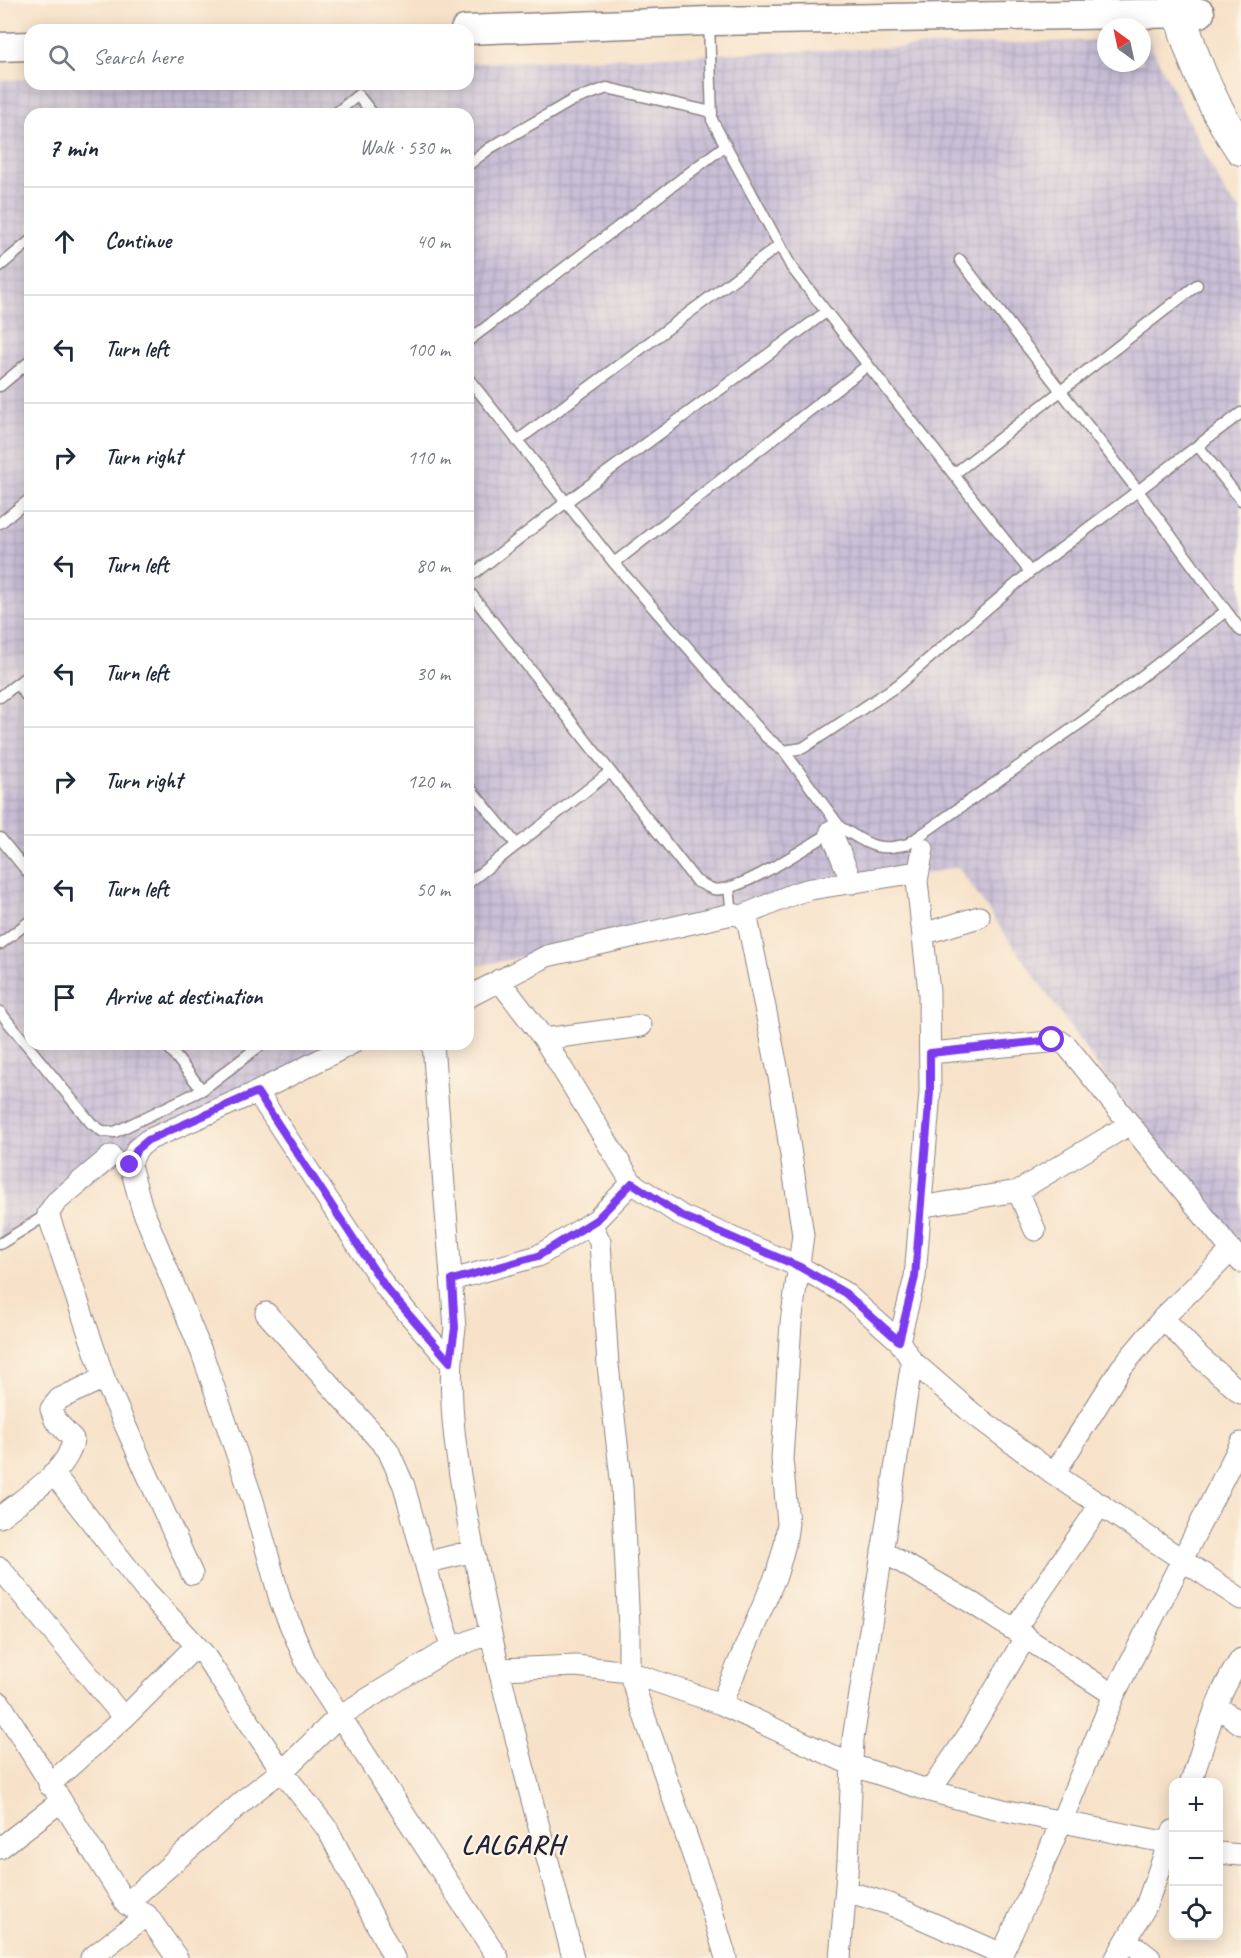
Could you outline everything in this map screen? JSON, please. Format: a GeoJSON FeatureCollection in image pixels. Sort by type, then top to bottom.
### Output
{"type":"FeatureCollection","features":[{"type":"Feature","properties":{"kind":"main road"},"geometry":{"type":"LineString","coordinates":[[1188,7],[1241,116]]}},
{"type":"Feature","properties":{"kind":"main road"},"geometry":{"type":"LineString","coordinates":[[1188,7],[1196,64],[1211,99],[1241,149]]}},
{"type":"Feature","properties":{"kind":"street"},"geometry":{"type":"LineString","coordinates":[[474,30],[1188,7]]}},
{"type":"Feature","properties":{"kind":"street"},"geometry":{"type":"LineString","coordinates":[[0,47],[24,46]]}},
{"type":"Feature","properties":{"kind":"street"},"geometry":{"type":"LineString","coordinates":[[836,829],[852,883]]}},
{"type":"Feature","properties":{"kind":"street"},"geometry":{"type":"LineString","coordinates":[[899,1341],[915,1277],[930,1092],[929,992],[918,881],[923,849]]}},
{"type":"Feature","properties":{"kind":"street"},"geometry":{"type":"LineString","coordinates":[[474,994],[547,957],[737,915],[796,892],[911,873],[918,881]]}},
{"type":"Feature","properties":{"kind":"street"},"geometry":{"type":"LineString","coordinates":[[721,1704],[777,1573],[785,1544],[788,1523],[782,1459],[790,1323],[803,1235],[780,1082],[748,923],[737,915]]}},
{"type":"Feature","properties":{"kind":"street"},"geometry":{"type":"LineString","coordinates":[[923,934],[979,917]]}},
{"type":"Feature","properties":{"kind":"street"},"geometry":{"type":"LineString","coordinates":[[499,980],[544,1039],[632,1183],[682,1216],[800,1267],[845,1293],[899,1341],[912,1361],[972,1413],[1054,1474],[1241,1599]]}},
{"type":"Feature","properties":{"kind":"street"},"geometry":{"type":"LineString","coordinates":[[544,1039],[641,1026]]}},
{"type":"Feature","properties":{"kind":"street"},"geometry":{"type":"LineString","coordinates":[[930,1053],[1060,1041],[1067,1046],[1235,1250],[1163,1318],[1121,1368],[1054,1474]]}},
{"type":"Feature","properties":{"kind":"street"},"geometry":{"type":"LineString","coordinates":[[339,1050],[257,1092],[148,1140],[137,1149],[130,1165],[142,1208],[202,1353],[229,1428],[281,1603],[308,1668],[498,1958]]}},
{"type":"Feature","properties":{"kind":"street"},"geometry":{"type":"LineString","coordinates":[[433,1050],[455,1328],[450,1362],[450,1391],[465,1508],[489,1633],[573,1958]]}},
{"type":"Feature","properties":{"kind":"street"},"geometry":{"type":"LineString","coordinates":[[257,1092],[386,1288],[450,1362]]}},
{"type":"Feature","properties":{"kind":"street"},"geometry":{"type":"LineString","coordinates":[[919,1208],[1018,1191],[1130,1124]]}},
{"type":"Feature","properties":{"kind":"street"},"geometry":{"type":"LineString","coordinates":[[111,1156],[56,1202],[48,1214],[104,1378],[192,1574]]}},
{"type":"Feature","properties":{"kind":"street"},"geometry":{"type":"LineString","coordinates":[[452,1280],[538,1256],[591,1223],[632,1183]]}},
{"type":"Feature","properties":{"kind":"street"},"geometry":{"type":"LineString","coordinates":[[1018,1191],[1035,1230]]}},
{"type":"Feature","properties":{"kind":"street"},"geometry":{"type":"LineString","coordinates":[[591,1223],[600,1242],[607,1353],[622,1487],[630,1627],[629,1672],[709,1900],[726,1958]]}},
{"type":"Feature","properties":{"kind":"street"},"geometry":{"type":"LineString","coordinates":[[266,1313],[388,1450],[404,1486],[452,1648]]}},
{"type":"Feature","properties":{"kind":"street"},"geometry":{"type":"LineString","coordinates":[[1163,1318],[1201,1358],[1241,1393]]}},
{"type":"Feature","properties":{"kind":"street"},"geometry":{"type":"LineString","coordinates":[[840,1958],[846,1891],[852,1765],[912,1361]]}},
{"type":"Feature","properties":{"kind":"street"},"geometry":{"type":"LineString","coordinates":[[0,1517],[53,1473],[72,1451],[73,1439],[55,1420],[51,1409],[59,1399],[104,1378]]}},
{"type":"Feature","properties":{"kind":"street"},"geometry":{"type":"LineString","coordinates":[[846,1891],[889,1904],[1001,1956],[1062,1821],[1114,1695],[1181,1558],[1241,1443]]}},
{"type":"Feature","properties":{"kind":"street"},"geometry":{"type":"LineString","coordinates":[[53,1473],[146,1591],[196,1646],[282,1771],[328,1830],[394,1958]]}},
{"type":"Feature","properties":{"kind":"street"},"geometry":{"type":"LineString","coordinates":[[930,1791],[967,1737],[1020,1633],[1101,1504]]}},
{"type":"Feature","properties":{"kind":"street"},"geometry":{"type":"LineString","coordinates":[[425,1563],[473,1551]]}},
{"type":"Feature","properties":{"kind":"street"},"geometry":{"type":"LineString","coordinates":[[882,1551],[1020,1633],[1114,1695]]}},
{"type":"Feature","properties":{"kind":"street"},"geometry":{"type":"LineString","coordinates":[[0,1568],[124,1718]]}},
{"type":"Feature","properties":{"kind":"street"},"geometry":{"type":"LineString","coordinates":[[126,1904],[282,1771],[338,1717],[452,1648],[489,1633]]}},
{"type":"Feature","properties":{"kind":"street"},"geometry":{"type":"LineString","coordinates":[[0,1848],[196,1646]]}},
{"type":"Feature","properties":{"kind":"street"},"geometry":{"type":"LineString","coordinates":[[1192,1778],[1218,1707],[1233,1671],[1241,1659]]}},
{"type":"Feature","properties":{"kind":"street"},"geometry":{"type":"LineString","coordinates":[[499,1669],[576,1666],[629,1672],[721,1704],[852,1765],[930,1791],[1003,1810],[1169,1839]]}},
{"type":"Feature","properties":{"kind":"street"},"geometry":{"type":"LineString","coordinates":[[0,1703],[54,1793],[126,1904],[147,1915],[177,1958]]}},
{"type":"Feature","properties":{"kind":"street"},"geometry":{"type":"LineString","coordinates":[[1218,1707],[1241,1724]]}},
{"type":"Feature","properties":{"kind":"street"},"geometry":{"type":"LineString","coordinates":[[1116,1958],[1146,1906],[1169,1847]]}},
{"type":"Feature","properties":{"kind":"street"},"geometry":{"type":"LineString","coordinates":[[1223,1853],[1241,1855]]}},
{"type":"Feature","properties":{"kind":"street"},"geometry":{"type":"LineString","coordinates":[[92,1958],[147,1915]]}},
{"type":"Feature","properties":{"kind":"street"},"geometry":{"type":"LineString","coordinates":[[1127,1940],[1150,1958]]}},
{"type":"Feature","properties":{"kind":"lane"},"geometry":{"type":"LineString","coordinates":[[708,21],[712,120],[792,268],[1030,572]]}},
{"type":"Feature","properties":{"kind":"lane"},"geometry":{"type":"LineString","coordinates":[[474,160],[490,148],[573,99],[607,88],[712,112]]}},
{"type":"Feature","properties":{"kind":"lane"},"geometry":{"type":"LineString","coordinates":[[342,108],[358,95],[368,108]]}},
{"type":"Feature","properties":{"kind":"lane"},"geometry":{"type":"LineString","coordinates":[[474,336],[726,145]]}},
{"type":"Feature","properties":{"kind":"lane"},"geometry":{"type":"LineString","coordinates":[[517,441],[780,245]]}},
{"type":"Feature","properties":{"kind":"lane"},"geometry":{"type":"LineString","coordinates":[[0,266],[24,246]]}},
{"type":"Feature","properties":{"kind":"lane"},"geometry":{"type":"LineString","coordinates":[[960,260],[1062,390],[1241,631]]}},
{"type":"Feature","properties":{"kind":"lane"},"geometry":{"type":"LineString","coordinates":[[954,474],[1197,285]]}},
{"type":"Feature","properties":{"kind":"lane"},"geometry":{"type":"LineString","coordinates":[[474,573],[565,503],[826,312]]}},
{"type":"Feature","properties":{"kind":"lane"},"geometry":{"type":"LineString","coordinates":[[614,563],[868,365]]}},
{"type":"Feature","properties":{"kind":"lane"},"geometry":{"type":"LineString","coordinates":[[0,386],[24,366]]}},
{"type":"Feature","properties":{"kind":"lane"},"geometry":{"type":"LineString","coordinates":[[474,386],[614,563],[766,737],[784,751],[836,829],[870,845],[888,850],[908,844],[1089,717],[1226,611]]}},
{"type":"Feature","properties":{"kind":"lane"},"geometry":{"type":"LineString","coordinates":[[784,751],[802,748],[898,685],[1030,572],[1241,413]]}},
{"type":"Feature","properties":{"kind":"lane"},"geometry":{"type":"LineString","coordinates":[[1198,446],[1241,500]]}},
{"type":"Feature","properties":{"kind":"lane"},"geometry":{"type":"LineString","coordinates":[[0,523],[24,505]]}},
{"type":"Feature","properties":{"kind":"lane"},"geometry":{"type":"LineString","coordinates":[[474,598],[696,880],[714,889],[729,888],[748,881],[836,829]]}},
{"type":"Feature","properties":{"kind":"lane"},"geometry":{"type":"LineString","coordinates":[[0,697],[24,679]]}},
{"type":"Feature","properties":{"kind":"lane"},"geometry":{"type":"LineString","coordinates":[[18,684],[24,692]]}},
{"type":"Feature","properties":{"kind":"lane"},"geometry":{"type":"LineString","coordinates":[[474,878],[610,772]]}},
{"type":"Feature","properties":{"kind":"lane"},"geometry":{"type":"LineString","coordinates":[[474,793],[516,845]]}},
{"type":"Feature","properties":{"kind":"lane"},"geometry":{"type":"LineString","coordinates":[[0,838],[24,868]]}},
{"type":"Feature","properties":{"kind":"lane"},"geometry":{"type":"LineString","coordinates":[[729,888],[737,915]]}},
{"type":"Feature","properties":{"kind":"lane"},"geometry":{"type":"LineString","coordinates":[[0,944],[24,926]]}},
{"type":"Feature","properties":{"kind":"lane"},"geometry":{"type":"LineString","coordinates":[[0,1012],[24,1041]]}},
{"type":"Feature","properties":{"kind":"lane"},"geometry":{"type":"LineString","coordinates":[[31,1050],[91,1123],[102,1131],[115,1132],[202,1090],[254,1050]]}},
{"type":"Feature","properties":{"kind":"lane"},"geometry":{"type":"LineString","coordinates":[[171,1050],[202,1090]]}},
{"type":"Feature","properties":{"kind":"lane"},"geometry":{"type":"LineString","coordinates":[[0,1244],[48,1214]]}},
{"type":"Feature","properties":{"kind":"shaded area"},"geometry":{"type":"Polygon","coordinates":[[[1097,40],[1097,72],[1151,72],[1151,46],[1226,195],[1241,211],[1241,1256],[1231,1257],[958,867],[474,967],[474,108],[24,108],[24,1050],[321,1050],[114,1166],[0,1242],[0,80],[24,79],[24,90],[474,90],[474,63],[1097,40]]]}},
{"type":"Feature","properties":{"kind":"district","name":"LALGARH"},"geometry":{"type":"Point","coordinates":[513,1844]}},
{"type":"Feature","properties":{"kind":"route"},"geometry":{"type":"LineString","coordinates":[[130,1165],[137,1149],[148,1140],[257,1092],[386,1288],[450,1362],[455,1328],[452,1280],[538,1256],[596,1220],[632,1183],[682,1216],[800,1267],[845,1293],[899,1341],[915,1277],[917,1225],[930,1092],[930,1053],[1052,1040]]}}]}
